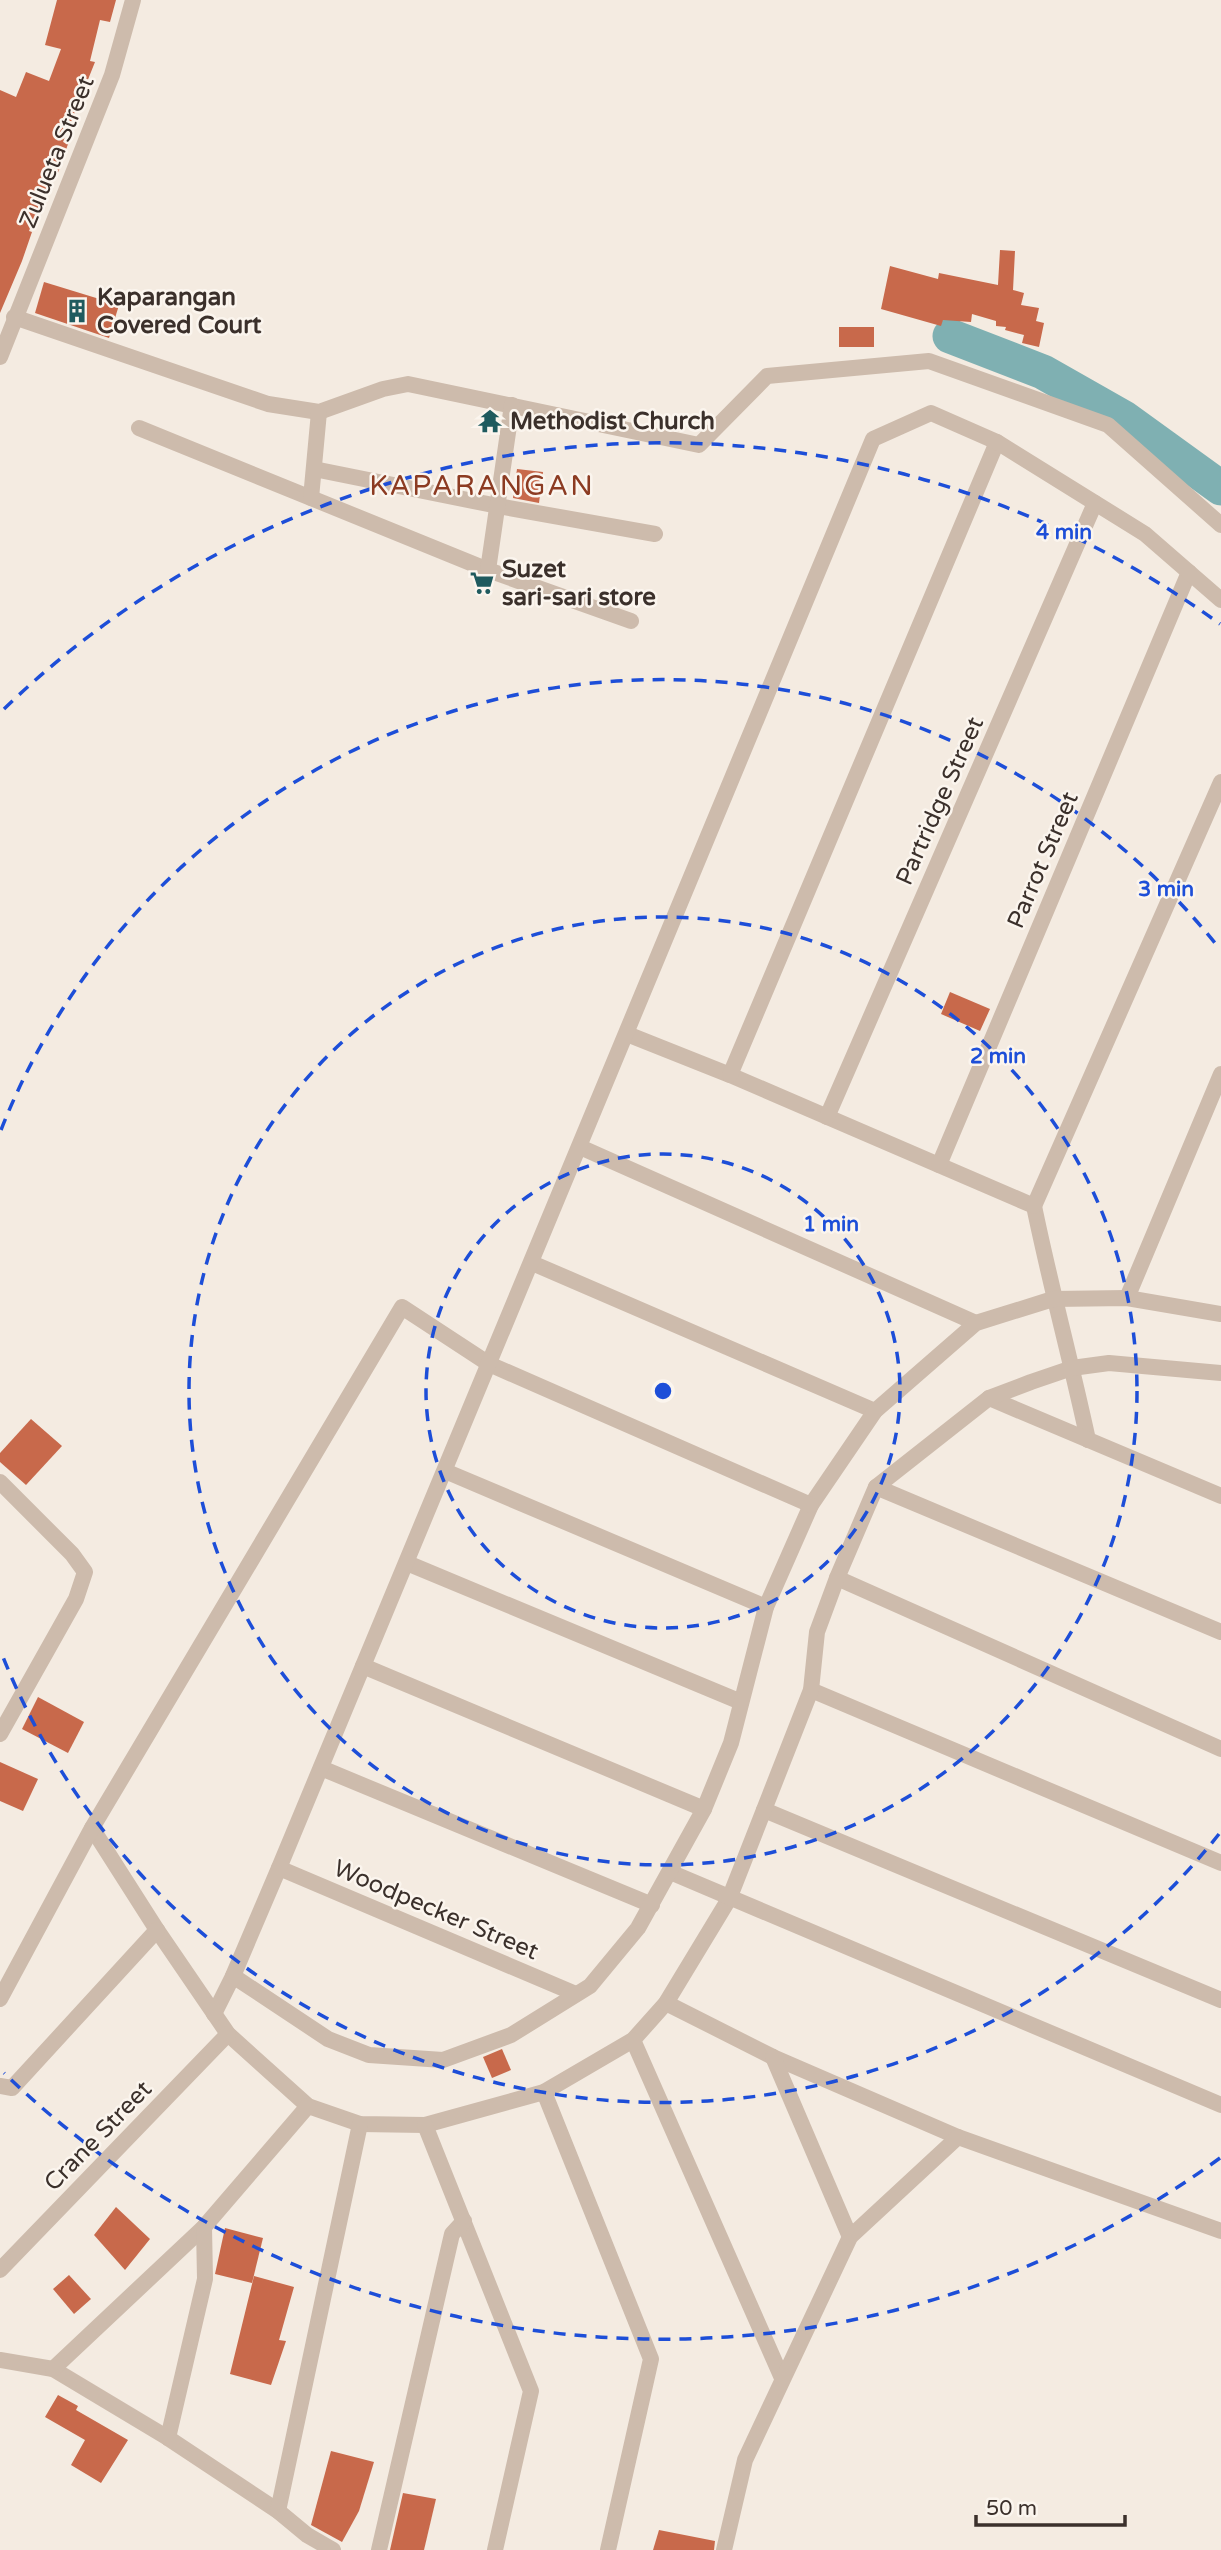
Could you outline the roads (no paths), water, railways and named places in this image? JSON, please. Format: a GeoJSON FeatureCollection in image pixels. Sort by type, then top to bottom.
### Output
{"type":"FeatureCollection","features":[{"type":"Feature","properties":{"kind":"street","name":"Zulueta Street"},"geometry":{"type":"LineString","coordinates":[[0,357],[112,75],[133,0]]}},
{"type":"Feature","properties":{"kind":"street"},"geometry":{"type":"LineString","coordinates":[[14,317],[268,404],[319,412],[383,389],[408,384],[699,444],[767,376],[929,361],[1108,425],[1221,525]]}},
{"type":"Feature","properties":{"kind":"street"},"geometry":{"type":"LineString","coordinates":[[488,570],[512,405]]}},
{"type":"Feature","properties":{"kind":"street"},"geometry":{"type":"LineString","coordinates":[[311,498],[319,412]]}},
{"type":"Feature","properties":{"kind":"street"},"geometry":{"type":"LineString","coordinates":[[214,2014],[233,1976],[407,1563],[873,439],[931,413],[997,442],[1145,534],[1221,600]]}},
{"type":"Feature","properties":{"kind":"street"},"geometry":{"type":"LineString","coordinates":[[139,428],[488,570],[631,621]]}},
{"type":"Feature","properties":{"kind":"street"},"geometry":{"type":"LineString","coordinates":[[730,1075],[997,442]]}},
{"type":"Feature","properties":{"kind":"street"},"geometry":{"type":"LineString","coordinates":[[314,469],[655,534]]}},
{"type":"Feature","properties":{"kind":"street","name":"Partridge Street"},"geometry":{"type":"LineString","coordinates":[[827,1117],[1096,503]]}},
{"type":"Feature","properties":{"kind":"street","name":"Parrot Street"},"geometry":{"type":"LineString","coordinates":[[939,1165],[1189,572]]}},
{"type":"Feature","properties":{"kind":"street"},"geometry":{"type":"LineString","coordinates":[[1088,1440],[1053,1299],[1034,1206],[1221,782]]}},
{"type":"Feature","properties":{"kind":"street"},"geometry":{"type":"LineString","coordinates":[[626,1034],[730,1075],[1034,1206]]}},
{"type":"Feature","properties":{"kind":"street"},"geometry":{"type":"LineString","coordinates":[[1127,1298],[1221,1074]]}},
{"type":"Feature","properties":{"kind":"street"},"geometry":{"type":"LineString","coordinates":[[580,1147],[976,1323]]}},
{"type":"Feature","properties":{"kind":"street"},"geometry":{"type":"LineString","coordinates":[[532,1263],[875,1411]]}},
{"type":"Feature","properties":{"kind":"street"},"geometry":{"type":"LineString","coordinates":[[233,1976],[328,2039],[369,2055],[443,2060],[510,2035],[590,1986],[638,1928],[704,1810],[731,1743],[766,1607],[811,1505],[875,1411],[976,1323],[1053,1299],[1127,1298],[1221,1314]]}},
{"type":"Feature","properties":{"kind":"street"},"geometry":{"type":"LineString","coordinates":[[0,2000],[92,1828],[402,1307],[489,1364],[811,1505]]}},
{"type":"Feature","properties":{"kind":"street"},"geometry":{"type":"LineString","coordinates":[[92,1828],[228,2034],[308,2106],[360,2124],[425,2125],[544,2092],[633,2040],[666,2003],[729,1899],[811,1690],[817,1632],[876,1487],[989,1398],[1072,1368],[1109,1363],[1221,1373]]}},
{"type":"Feature","properties":{"kind":"street"},"geometry":{"type":"LineString","coordinates":[[989,1398],[1221,1496]]}},
{"type":"Feature","properties":{"kind":"street"},"geometry":{"type":"LineString","coordinates":[[445,1471],[766,1607]]}},
{"type":"Feature","properties":{"kind":"street"},"geometry":{"type":"LineString","coordinates":[[0,1482],[72,1554],[85,1572],[76,1599],[0,1734]]}},
{"type":"Feature","properties":{"kind":"street"},"geometry":{"type":"LineString","coordinates":[[876,1487],[1221,1632]]}},
{"type":"Feature","properties":{"kind":"street"},"geometry":{"type":"LineString","coordinates":[[407,1563],[741,1702]]}},
{"type":"Feature","properties":{"kind":"street"},"geometry":{"type":"LineString","coordinates":[[837,1578],[1221,1749]]}},
{"type":"Feature","properties":{"kind":"street"},"geometry":{"type":"LineString","coordinates":[[363,1666],[704,1810]]}},
{"type":"Feature","properties":{"kind":"street"},"geometry":{"type":"LineString","coordinates":[[811,1690],[1221,1863]]}},
{"type":"Feature","properties":{"kind":"street"},"geometry":{"type":"LineString","coordinates":[[321,1768],[652,1905]]}},
{"type":"Feature","properties":{"kind":"street"},"geometry":{"type":"LineString","coordinates":[[764,1810],[1221,2000]]}},
{"type":"Feature","properties":{"kind":"street","name":"Woodpecker Street"},"geometry":{"type":"LineString","coordinates":[[279,1868],[576,1994]]}},
{"type":"Feature","properties":{"kind":"street"},"geometry":{"type":"LineString","coordinates":[[670,1872],[1221,2105]]}},
{"type":"Feature","properties":{"kind":"street"},"geometry":{"type":"LineString","coordinates":[[0,2086],[12,2088],[157,1930]]}},
{"type":"Feature","properties":{"kind":"street"},"geometry":{"type":"LineString","coordinates":[[666,2003],[773,2057],[958,2137],[1221,2231]]}},
{"type":"Feature","properties":{"kind":"street","name":"Crane Street"},"geometry":{"type":"LineString","coordinates":[[0,2270],[228,2034]]}},
{"type":"Feature","properties":{"kind":"street"},"geometry":{"type":"LineString","coordinates":[[633,2040],[782,2378]]}},
{"type":"Feature","properties":{"kind":"street"},"geometry":{"type":"LineString","coordinates":[[773,2057],[850,2237]]}},
{"type":"Feature","properties":{"kind":"street"},"geometry":{"type":"LineString","coordinates":[[544,2092],[651,2359],[608,2550]]}},
{"type":"Feature","properties":{"kind":"street"},"geometry":{"type":"LineString","coordinates":[[53,2369],[204,2227],[308,2106]]}},
{"type":"Feature","properties":{"kind":"street"},"geometry":{"type":"LineString","coordinates":[[278,2511],[360,2124]]}},
{"type":"Feature","properties":{"kind":"street"},"geometry":{"type":"LineString","coordinates":[[425,2125],[531,2391],[495,2550]]}},
{"type":"Feature","properties":{"kind":"street"},"geometry":{"type":"LineString","coordinates":[[724,2550],[744,2460],[850,2237],[958,2137]]}},
{"type":"Feature","properties":{"kind":"street"},"geometry":{"type":"LineString","coordinates":[[379,2550],[452,2234],[464,2221]]}},
{"type":"Feature","properties":{"kind":"street"},"geometry":{"type":"LineString","coordinates":[[168,2438],[205,2279],[204,2227]]}},
{"type":"Feature","properties":{"kind":"street"},"geometry":{"type":"LineString","coordinates":[[0,2360],[53,2369],[168,2438],[278,2511],[307,2535],[333,2550]]}},
{"type":"Feature","properties":{"kind":"waterway"},"geometry":{"type":"LineString","coordinates":[[950,336],[1043,372],[1124,418],[1221,488]]}},
{"type":"Feature","properties":{"kind":"place","name":"Kaparangan Covered Court"},"geometry":{"type":"Point","coordinates":[77,311]}},
{"type":"Feature","properties":{"kind":"place","name":"Methodist Church"},"geometry":{"type":"Point","coordinates":[490,421]}},
{"type":"Feature","properties":{"kind":"place","name":"Suzet sari-sari store"},"geometry":{"type":"Point","coordinates":[482,583]}},
{"type":"Feature","properties":{"kind":"district","name":"KAPARANGAN"},"geometry":{"type":"Point","coordinates":[482,486]}}]}
